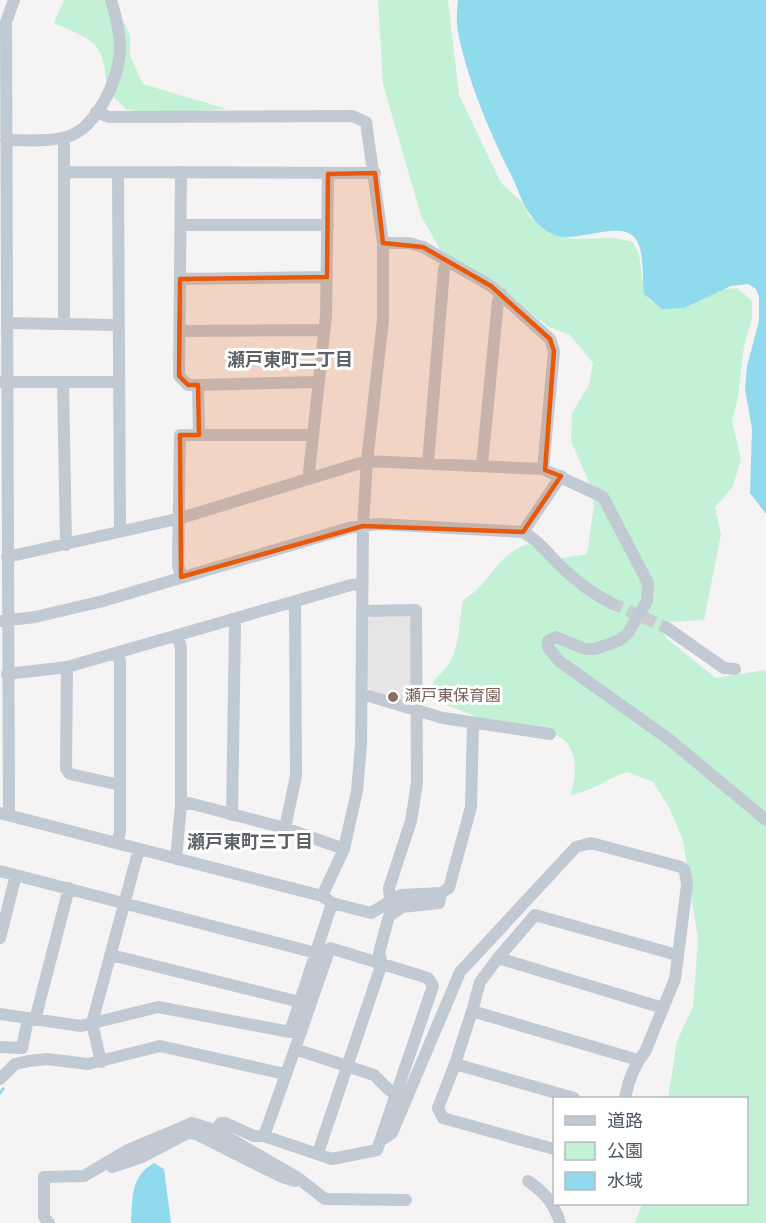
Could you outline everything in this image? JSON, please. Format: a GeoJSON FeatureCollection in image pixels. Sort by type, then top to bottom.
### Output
{"type":"FeatureCollection","features":[{"type":"Feature","properties":{"kind":"street"},"geometry":{"type":"LineString","coordinates":[[14,0],[6,22],[6,140],[3,215],[7,323],[4,382],[7,557],[4,621],[5,814],[371,913],[390,899],[401,895],[441,893],[448,888],[471,807],[474,724]]}},
{"type":"Feature","properties":{"kind":"street"},"geometry":{"type":"LineString","coordinates":[[6,140],[64,138],[84,126],[96,112],[116,77],[120,51],[118,24],[111,0]]}},
{"type":"Feature","properties":{"kind":"street"},"geometry":{"type":"LineString","coordinates":[[0,1014],[69,1026],[92,1023],[158,1007],[290,1032],[316,953],[327,900],[344,849],[357,791],[362,694],[363,526],[367,461],[383,320],[384,243],[366,122],[352,116],[109,117],[96,112]]}},
{"type":"Feature","properties":{"kind":"street"},"geometry":{"type":"LineString","coordinates":[[64,138],[64,324]]}},
{"type":"Feature","properties":{"kind":"street"},"geometry":{"type":"LineString","coordinates":[[64,172],[375,173]]}},
{"type":"Feature","properties":{"kind":"street"},"geometry":{"type":"LineString","coordinates":[[181,172],[179,376],[188,385],[198,386],[317,382]]}},
{"type":"Feature","properties":{"kind":"street"},"geometry":{"type":"LineString","coordinates":[[118,173],[117,382],[120,531]]}},
{"type":"Feature","properties":{"kind":"street"},"geometry":{"type":"LineString","coordinates":[[311,478],[309,472],[324,330],[327,277],[328,174]]}},
{"type":"Feature","properties":{"kind":"street"},"geometry":{"type":"LineString","coordinates":[[180,225],[327,225]]}},
{"type":"Feature","properties":{"kind":"street"},"geometry":{"type":"LineString","coordinates":[[384,243],[409,243],[423,247],[448,261],[502,294],[550,339],[554,351],[543,469]]}},
{"type":"Feature","properties":{"kind":"street"},"geometry":{"type":"LineString","coordinates":[[428,463],[444,269],[448,261]]}},
{"type":"Feature","properties":{"kind":"street"},"geometry":{"type":"LineString","coordinates":[[180,279],[327,277]]}},
{"type":"Feature","properties":{"kind":"street"},"geometry":{"type":"LineString","coordinates":[[482,465],[498,301],[502,294]]}},
{"type":"Feature","properties":{"kind":"street"},"geometry":{"type":"LineString","coordinates":[[7,323],[118,325]]}},
{"type":"Feature","properties":{"kind":"street"},"geometry":{"type":"LineString","coordinates":[[180,331],[324,330]]}},
{"type":"Feature","properties":{"kind":"street"},"geometry":{"type":"LineString","coordinates":[[4,382],[117,382]]}},
{"type":"Feature","properties":{"kind":"street"},"geometry":{"type":"LineString","coordinates":[[63,382],[66,545]]}},
{"type":"Feature","properties":{"kind":"street"},"geometry":{"type":"LineString","coordinates":[[198,386],[199,435]]}},
{"type":"Feature","properties":{"kind":"street"},"geometry":{"type":"LineString","coordinates":[[181,577],[178,566],[181,518],[180,435],[312,435]]}},
{"type":"Feature","properties":{"kind":"street"},"geometry":{"type":"LineString","coordinates":[[7,557],[181,518],[367,461],[543,469],[603,497],[648,583],[646,601],[628,633],[618,641],[595,649],[585,648],[556,637],[548,641],[548,647],[559,661],[670,740],[766,820]]}},
{"type":"Feature","properties":{"kind":"street"},"geometry":{"type":"LineString","coordinates":[[524,532],[561,476]]}},
{"type":"Feature","properties":{"kind":"street"},"geometry":{"type":"LineString","coordinates":[[4,621],[103,601],[363,526],[524,532],[539,541],[563,569],[587,590],[611,603]]}},
{"type":"Feature","properties":{"kind":"street"},"geometry":{"type":"LineString","coordinates":[[5,681],[67,667],[362,584]]}},
{"type":"Feature","properties":{"kind":"street"},"geometry":{"type":"LineString","coordinates":[[285,828],[296,776],[295,601]]}},
{"type":"Feature","properties":{"kind":"street"},"geometry":{"type":"LineString","coordinates":[[362,611],[416,610],[417,783],[411,821],[389,888],[390,899]]}},
{"type":"Feature","properties":{"kind":"street"},"geometry":{"type":"LineString","coordinates":[[232,619],[235,626],[232,814]]}},
{"type":"Feature","properties":{"kind":"street"},"geometry":{"type":"LineString","coordinates":[[667,628],[724,668],[735,669]]}},
{"type":"Feature","properties":{"kind":"street"},"geometry":{"type":"LineString","coordinates":[[176,859],[181,805],[180,647],[177,635]]}},
{"type":"Feature","properties":{"kind":"street"},"geometry":{"type":"LineString","coordinates":[[115,653],[120,661],[120,832],[117,843]]}},
{"type":"Feature","properties":{"kind":"street"},"geometry":{"type":"LineString","coordinates":[[67,667],[66,769],[70,774],[120,785]]}},
{"type":"Feature","properties":{"kind":"street"},"geometry":{"type":"LineString","coordinates":[[362,694],[417,712],[474,724],[550,734]]}},
{"type":"Feature","properties":{"kind":"street"},"geometry":{"type":"LineString","coordinates":[[181,805],[189,803],[285,828],[344,849]]}},
{"type":"Feature","properties":{"kind":"street"},"geometry":{"type":"LineString","coordinates":[[381,1140],[392,1132],[460,972],[576,847],[591,843],[681,867],[685,872],[687,885],[675,979],[645,1052],[638,1060],[625,1097]]}},
{"type":"Feature","properties":{"kind":"street"},"geometry":{"type":"LineString","coordinates":[[101,1062],[92,1023],[139,849]]}},
{"type":"Feature","properties":{"kind":"street"},"geometry":{"type":"LineString","coordinates":[[0,871],[316,953]]}},
{"type":"Feature","properties":{"kind":"street"},"geometry":{"type":"LineString","coordinates":[[0,938],[16,875]]}},
{"type":"Feature","properties":{"kind":"street"},"geometry":{"type":"LineString","coordinates":[[0,1047],[22,1048],[69,888]]}},
{"type":"Feature","properties":{"kind":"street"},"geometry":{"type":"LineString","coordinates":[[318,1153],[382,963],[379,953],[389,916],[402,907],[440,903],[441,893]]}},
{"type":"Feature","properties":{"kind":"street"},"geometry":{"type":"LineString","coordinates":[[553,1148],[443,1118],[438,1108],[455,1064],[480,981],[535,915],[677,955]]}},
{"type":"Feature","properties":{"kind":"street"},"geometry":{"type":"LineString","coordinates":[[215,1130],[221,1123],[225,1123],[254,1136],[264,1136],[332,1159],[377,1150],[433,986],[428,978],[330,948],[264,1136]]}},
{"type":"Feature","properties":{"kind":"street"},"geometry":{"type":"LineString","coordinates":[[111,955],[300,1002]]}},
{"type":"Feature","properties":{"kind":"street"},"geometry":{"type":"LineString","coordinates":[[498,958],[663,1008]]}},
{"type":"Feature","properties":{"kind":"street"},"geometry":{"type":"LineString","coordinates":[[472,1011],[638,1060]]}},
{"type":"Feature","properties":{"kind":"street"},"geometry":{"type":"LineString","coordinates":[[0,1079],[15,1064],[29,1060],[47,1059],[88,1064],[160,1046],[285,1074]]}},
{"type":"Feature","properties":{"kind":"street"},"geometry":{"type":"LineString","coordinates":[[295,1049],[374,1075],[396,1094]]}},
{"type":"Feature","properties":{"kind":"street"},"geometry":{"type":"LineString","coordinates":[[455,1064],[570,1097]]}},
{"type":"Feature","properties":{"kind":"street"},"geometry":{"type":"LineString","coordinates":[[84,1176],[128,1150],[182,1125],[197,1123],[215,1130],[298,1178],[325,1199],[406,1200]]}},
{"type":"Feature","properties":{"kind":"street"},"geometry":{"type":"LineString","coordinates":[[49,1223],[44,1217],[44,1177],[84,1176],[142,1157],[188,1133],[207,1138],[282,1177],[295,1181],[298,1178]]}},
{"type":"Feature","properties":{"kind":"street"},"geometry":{"type":"LineString","coordinates":[[528,1181],[553,1203]]}},
{"type":"Feature","properties":{"kind":"street"},"geometry":{"type":"LineString","coordinates":[[554,1205],[560,1223]]}},
{"type":"Feature","properties":{"kind":"highlighted area"},"geometry":{"type":"Polygon","coordinates":[[[375,173],[383,243],[423,247],[491,286],[550,339],[554,351],[545,470],[561,476],[523,532],[363,526],[181,577],[180,435],[199,435],[198,385],[188,385],[179,376],[180,279],[327,277],[328,174],[375,173]]]}},
{"type":"Feature","properties":{"kind":"shaded area"},"geometry":{"type":"Polygon","coordinates":[[[374,614],[406,614],[412,621],[413,698],[407,703],[373,692],[367,685],[368,620],[374,614]]]}},
{"type":"Feature","properties":{"kind":"green space"},"geometry":{"type":"Polygon","coordinates":[[[64,0],[107,0],[118,10],[130,35],[130,56],[143,84],[227,109],[152,114],[126,109],[107,90],[103,62],[95,45],[54,23],[64,0]]]}},
{"type":"Feature","properties":{"kind":"green space"},"geometry":{"type":"Polygon","coordinates":[[[378,0],[448,0],[459,95],[501,183],[523,203],[530,217],[554,233],[571,239],[614,238],[633,242],[639,254],[643,285],[649,300],[664,308],[684,308],[710,290],[737,288],[752,301],[752,319],[744,345],[738,397],[732,421],[741,460],[732,488],[715,507],[721,534],[704,620],[668,622],[663,630],[667,639],[716,678],[766,670],[766,1223],[635,1223],[642,1205],[748,1205],[748,1097],[668,1097],[677,1041],[693,1007],[698,941],[683,840],[669,807],[653,782],[627,772],[586,791],[571,795],[575,775],[573,754],[561,738],[546,731],[523,729],[486,720],[428,695],[433,683],[454,654],[463,600],[481,586],[508,555],[528,544],[556,559],[587,554],[594,505],[589,482],[571,441],[572,413],[589,385],[593,363],[570,335],[549,327],[491,283],[441,251],[421,216],[383,84],[378,0]]]}},
{"type":"Feature","properties":{"kind":"water"},"geometry":{"type":"Polygon","coordinates":[[[458,0],[766,0],[766,514],[750,493],[752,429],[745,389],[747,366],[759,321],[759,297],[756,289],[748,284],[731,286],[684,308],[662,309],[644,294],[640,248],[634,237],[618,231],[566,237],[546,231],[523,203],[474,89],[458,32],[458,0]]]}},
{"type":"Feature","properties":{"kind":"water"},"geometry":{"type":"Polygon","coordinates":[[[154,1163],[164,1169],[171,1223],[131,1223],[134,1188],[141,1175],[154,1163]]]}},
{"type":"Feature","properties":{"kind":"waterway"},"geometry":{"type":"LineString","coordinates":[[0,1093],[3,1089]]}},
{"type":"Feature","properties":{"kind":"tunnel"},"geometry":{"type":"LineString","coordinates":[[611,603],[667,628]]}},
{"type":"Feature","properties":{"kind":"place","name":"瀬戸東保育園"},"geometry":{"type":"Point","coordinates":[393,697]}},
{"type":"Feature","properties":{"kind":"district","name":"瀬戸東町二丁目"},"geometry":{"type":"Point","coordinates":[290,361]}},
{"type":"Feature","properties":{"kind":"district","name":"瀬戸東町三丁目"},"geometry":{"type":"Point","coordinates":[250,843]}}]}
